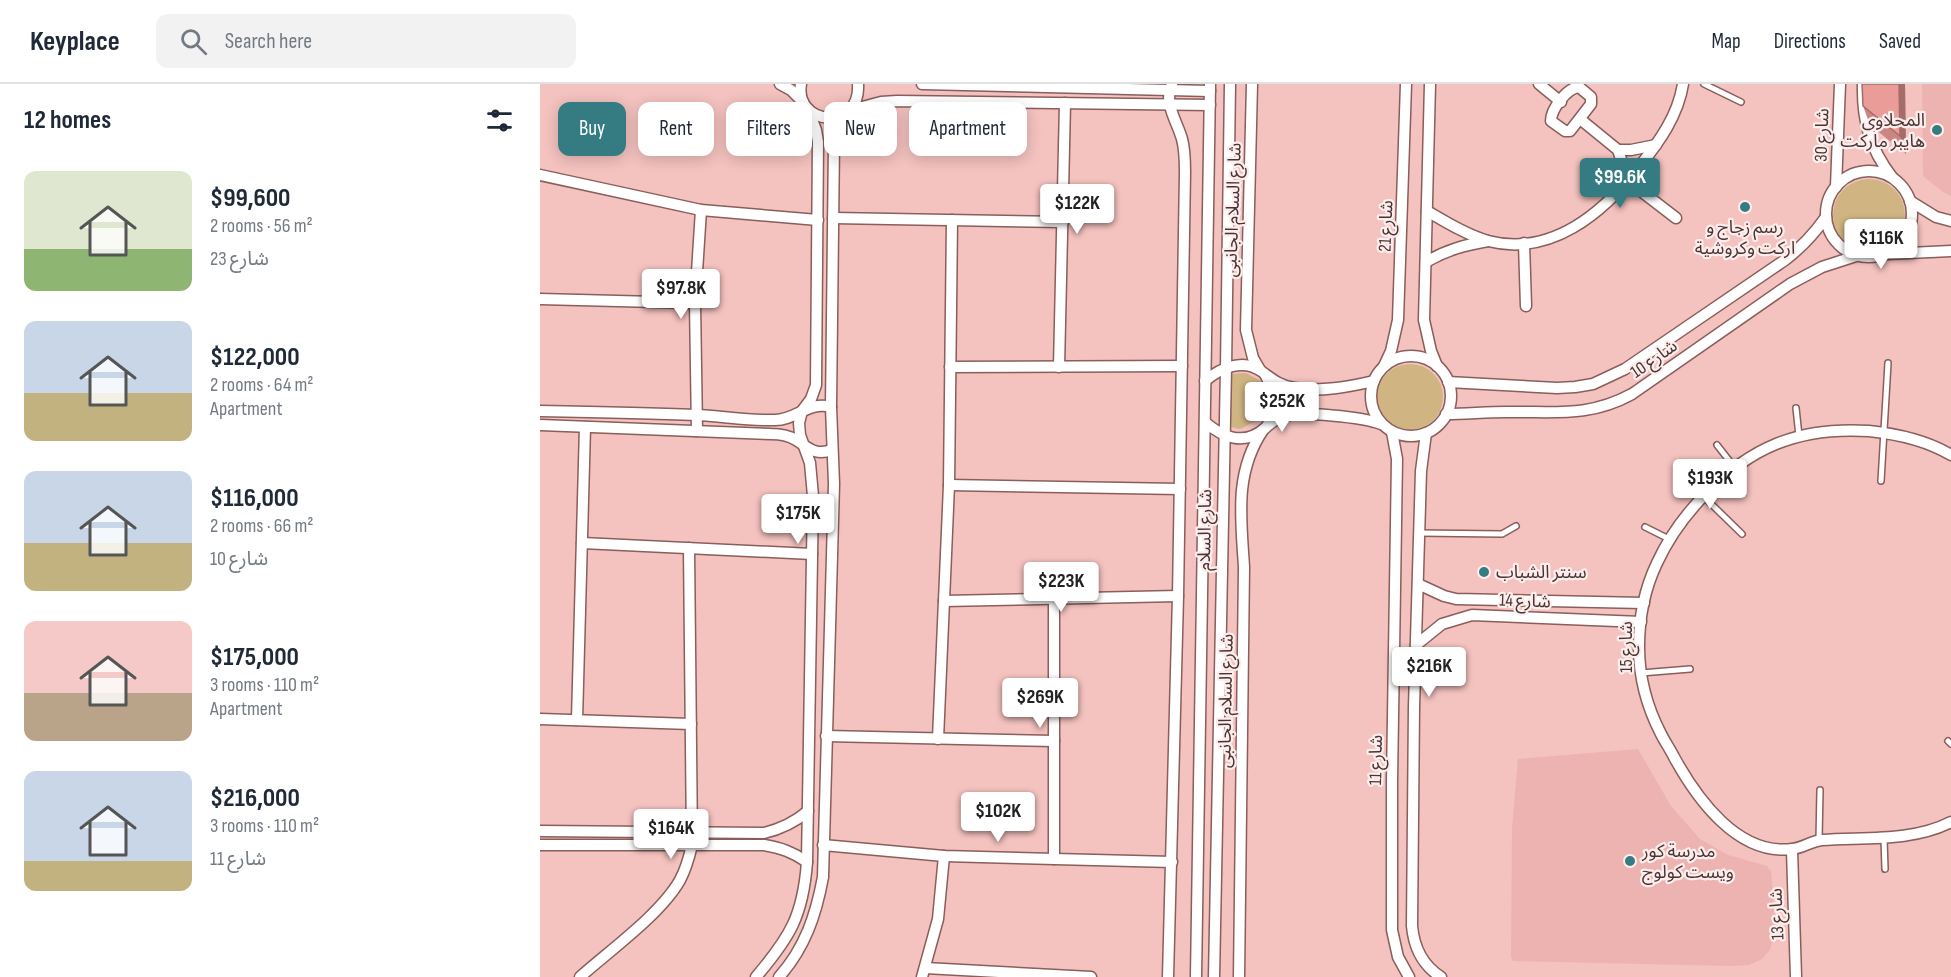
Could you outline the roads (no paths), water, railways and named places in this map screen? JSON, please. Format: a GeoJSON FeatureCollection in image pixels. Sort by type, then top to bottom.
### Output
{"type":"FeatureCollection","features":[{"type":"Feature","properties":{"kind":"street"},"geometry":{"type":"LineString","coordinates":[[780,84],[791,90],[802,102]]}},
{"type":"Feature","properties":{"kind":"street"},"geometry":{"type":"LineString","coordinates":[[801,84],[800,90],[804,102]]}},
{"type":"Feature","properties":{"kind":"street"},"geometry":{"type":"LineString","coordinates":[[855,102],[858,84]]}},
{"type":"Feature","properties":{"kind":"street"},"geometry":{"type":"LineString","coordinates":[[922,84],[1210,87]]}},
{"type":"Feature","properties":{"kind":"street","name":"شارع السلام"},"geometry":{"type":"LineString","coordinates":[[1214,977],[1230,84]]}},
{"type":"Feature","properties":{"kind":"street","name":"شارع السلام الجانبى"},"geometry":{"type":"LineString","coordinates":[[1239,977],[1244,567],[1241,519],[1245,464],[1274,408],[1273,392],[1253,358],[1246,330],[1252,84]]}},
{"type":"Feature","properties":{"kind":"street","name":"شارع 21"},"geometry":{"type":"LineString","coordinates":[[1384,366],[1393,344],[1398,320],[1406,84]]}},
{"type":"Feature","properties":{"kind":"street"},"geometry":{"type":"LineString","coordinates":[[1205,422],[1224,436],[1243,438],[1282,416],[1347,417],[1372,421],[1401,435],[1412,436],[1426,433],[1440,423],[1446,414],[1451,393],[1448,382],[1437,366],[1428,343],[1424,320],[1430,84]]}},
{"type":"Feature","properties":{"kind":"street"},"geometry":{"type":"LineString","coordinates":[[1539,84],[1561,102]]}},
{"type":"Feature","properties":{"kind":"street"},"geometry":{"type":"LineString","coordinates":[[1427,211],[1447,223],[1489,241],[1513,244],[1537,242],[1560,236],[1581,224],[1628,181],[1657,144],[1672,119],[1683,84]]}},
{"type":"Feature","properties":{"kind":"street","name":"شارع 30"},"geometry":{"type":"LineString","coordinates":[[1836,187],[1840,84]]}},
{"type":"Feature","properties":{"kind":"street"},"geometry":{"type":"LineString","coordinates":[[1863,84],[1862,106],[1872,146],[1882,164],[1904,190],[1910,201],[1912,214],[1910,227],[1904,238],[1896,248],[1885,254]]}},
{"type":"Feature","properties":{"kind":"street"},"geometry":{"type":"LineString","coordinates":[[1168,977],[1178,596],[1185,156],[1182,140],[1169,104],[1170,87]]}},
{"type":"Feature","properties":{"kind":"street","name":"شارع السلام"},"geometry":{"type":"LineString","coordinates":[[1196,977],[1210,87]]}},
{"type":"Feature","properties":{"kind":"street"},"geometry":{"type":"LineString","coordinates":[[1580,87],[1592,100],[1580,119],[1570,131],[1564,131],[1551,121],[1552,112],[1575,88],[1580,87]]}},
{"type":"Feature","properties":{"kind":"street"},"geometry":{"type":"LineString","coordinates":[[881,102],[1210,105]]}},
{"type":"Feature","properties":{"kind":"street"},"geometry":{"type":"LineString","coordinates":[[1059,367],[1065,103]]}},
{"type":"Feature","properties":{"kind":"street"},"geometry":{"type":"LineString","coordinates":[[1580,119],[1618,150],[1628,181],[1676,218]]}},
{"type":"Feature","properties":{"kind":"street"},"geometry":{"type":"LineString","coordinates":[[756,977],[790,933],[805,889],[807,862],[813,479],[800,435],[799,423],[802,411],[811,399],[816,385],[818,142],[812,121]]}},
{"type":"Feature","properties":{"kind":"street"},"geometry":{"type":"LineString","coordinates":[[1618,150],[1638,149],[1657,144]]}},
{"type":"Feature","properties":{"kind":"street"},"geometry":{"type":"LineString","coordinates":[[779,977],[789,966],[806,938],[817,908],[823,877],[834,484],[831,406],[834,156]]}},
{"type":"Feature","properties":{"kind":"street"},"geometry":{"type":"LineString","coordinates":[[1894,180],[1882,174],[1860,173],[1851,176],[1836,187],[1827,206],[1826,217],[1830,234],[1841,247],[1856,256],[1951,251]]}},
{"type":"Feature","properties":{"kind":"street"},"geometry":{"type":"LineString","coordinates":[[540,175],[701,210],[818,220]]}},
{"type":"Feature","properties":{"kind":"street"},"geometry":{"type":"LineString","coordinates":[[1910,201],[1934,216],[1951,221]]}},
{"type":"Feature","properties":{"kind":"street"},"geometry":{"type":"LineString","coordinates":[[697,431],[695,303],[701,210]]}},
{"type":"Feature","properties":{"kind":"street","name":"شارع 10"},"geometry":{"type":"LineString","coordinates":[[1448,382],[1557,388],[1593,384],[1609,378],[1785,260],[1802,247],[1826,217]]}},
{"type":"Feature","properties":{"kind":"street"},"geometry":{"type":"LineString","coordinates":[[833,218],[1063,222]]}},
{"type":"Feature","properties":{"kind":"street"},"geometry":{"type":"LineString","coordinates":[[938,739],[949,485],[952,220]]}},
{"type":"Feature","properties":{"kind":"street"},"geometry":{"type":"LineString","coordinates":[[1426,262],[1443,252],[1489,241]]}},
{"type":"Feature","properties":{"kind":"street"},"geometry":{"type":"LineString","coordinates":[[1524,243],[1526,306]]}},
{"type":"Feature","properties":{"kind":"street","name":"شارع 10"},"geometry":{"type":"LineString","coordinates":[[1446,414],[1580,412],[1619,401],[1790,284],[1822,267],[1856,256]]}},
{"type":"Feature","properties":{"kind":"street"},"geometry":{"type":"LineString","coordinates":[[1227,272],[1248,273]]}},
{"type":"Feature","properties":{"kind":"street"},"geometry":{"type":"LineString","coordinates":[[540,300],[695,303]]}},
{"type":"Feature","properties":{"kind":"street"},"geometry":{"type":"LineString","coordinates":[[1387,428],[1373,409],[1371,400],[1374,381],[1384,366],[1405,356],[1417,356],[1437,366]]}},
{"type":"Feature","properties":{"kind":"street"},"geometry":{"type":"LineString","coordinates":[[950,367],[1182,366]]}},
{"type":"Feature","properties":{"kind":"street"},"geometry":{"type":"LineString","coordinates":[[1205,381],[1226,368],[1244,366],[1263,373],[1284,386],[1297,388],[1335,389],[1374,381]]}},
{"type":"Feature","properties":{"kind":"street"},"geometry":{"type":"LineString","coordinates":[[540,411],[697,415],[772,421],[793,417],[816,405],[831,406]]}},
{"type":"Feature","properties":{"kind":"street"},"geometry":{"type":"LineString","coordinates":[[540,425],[783,435],[795,439],[804,447],[818,453],[832,450]]}},
{"type":"Feature","properties":{"kind":"street"},"geometry":{"type":"LineString","coordinates":[[577,720],[585,427]]}},
{"type":"Feature","properties":{"kind":"street","name":"شارع 11"},"geometry":{"type":"LineString","coordinates":[[1387,428],[1397,459],[1392,930],[1398,957],[1409,977]]}},
{"type":"Feature","properties":{"kind":"street","name":"شارع 15"},"geometry":{"type":"LineString","coordinates":[[1951,455],[1929,443],[1884,433],[1855,430],[1799,436],[1755,454],[1703,496],[1669,539],[1656,564],[1644,603],[1639,647],[1645,694],[1661,735],[1689,783],[1705,803],[1732,831],[1746,840],[1760,846],[1792,849],[1819,840],[1884,838],[1923,832],[1951,822]]}},
{"type":"Feature","properties":{"kind":"street","name":"شارع 11"},"geometry":{"type":"LineString","coordinates":[[1426,433],[1422,452],[1414,707],[1412,926],[1413,940],[1419,954],[1427,966],[1441,977]]}},
{"type":"Feature","properties":{"kind":"street"},"geometry":{"type":"LineString","coordinates":[[949,485],[1180,489]]}},
{"type":"Feature","properties":{"kind":"street"},"geometry":{"type":"LineString","coordinates":[[1222,519],[1241,519]]}},
{"type":"Feature","properties":{"kind":"street"},"geometry":{"type":"LineString","coordinates":[[582,543],[812,554]]}},
{"type":"Feature","properties":{"kind":"street"},"geometry":{"type":"LineString","coordinates":[[580,977],[669,897],[683,873],[692,845],[689,548]]}},
{"type":"Feature","properties":{"kind":"street","name":"شارع 14"},"geometry":{"type":"LineString","coordinates":[[1418,584],[1444,596],[1456,598],[1644,603]]}},
{"type":"Feature","properties":{"kind":"street"},"geometry":{"type":"LineString","coordinates":[[944,601],[1178,596]]}},
{"type":"Feature","properties":{"kind":"street"},"geometry":{"type":"LineString","coordinates":[[1054,599],[1054,859]]}},
{"type":"Feature","properties":{"kind":"street","name":"شارع 14"},"geometry":{"type":"LineString","coordinates":[[1416,645],[1443,624],[1472,615],[1641,622]]}},
{"type":"Feature","properties":{"kind":"street"},"geometry":{"type":"LineString","coordinates":[[1393,706],[1414,707]]}},
{"type":"Feature","properties":{"kind":"street"},"geometry":{"type":"LineString","coordinates":[[540,719],[691,724]]}},
{"type":"Feature","properties":{"kind":"street"},"geometry":{"type":"LineString","coordinates":[[826,736],[1054,741]]}},
{"type":"Feature","properties":{"kind":"street"},"geometry":{"type":"LineString","coordinates":[[540,831],[764,833],[795,822],[808,811]]}},
{"type":"Feature","properties":{"kind":"street"},"geometry":{"type":"LineString","coordinates":[[540,845],[764,845],[779,847],[807,862]]}},
{"type":"Feature","properties":{"kind":"street"},"geometry":{"type":"LineString","coordinates":[[823,845],[944,856],[1172,862]]}},
{"type":"Feature","properties":{"kind":"street","name":"شارع 13"},"geometry":{"type":"LineString","coordinates":[[1792,849],[1796,977]]}},
{"type":"Feature","properties":{"kind":"street"},"geometry":{"type":"LineString","coordinates":[[944,856],[938,919],[924,973],[1091,977]]}},
{"type":"Feature","properties":{"kind":"lane"},"geometry":{"type":"LineString","coordinates":[[1704,84],[1741,102]]}},
{"type":"Feature","properties":{"kind":"lane"},"geometry":{"type":"LineString","coordinates":[[1881,481],[1888,363]]}},
{"type":"Feature","properties":{"kind":"lane"},"geometry":{"type":"LineString","coordinates":[[1796,408],[1799,436]]}},
{"type":"Feature","properties":{"kind":"lane"},"geometry":{"type":"LineString","coordinates":[[1717,445],[1735,468]]}},
{"type":"Feature","properties":{"kind":"lane"},"geometry":{"type":"LineString","coordinates":[[1703,496],[1742,534]]}},
{"type":"Feature","properties":{"kind":"lane"},"geometry":{"type":"LineString","coordinates":[[1419,533],[1502,534],[1516,526]]}},
{"type":"Feature","properties":{"kind":"lane"},"geometry":{"type":"LineString","coordinates":[[1645,527],[1669,539]]}},
{"type":"Feature","properties":{"kind":"lane"},"geometry":{"type":"LineString","coordinates":[[1641,672],[1690,669]]}},
{"type":"Feature","properties":{"kind":"lane"},"geometry":{"type":"LineString","coordinates":[[1819,840],[1820,790]]}},
{"type":"Feature","properties":{"kind":"lane"},"geometry":{"type":"LineString","coordinates":[[1884,838],[1885,869]]}},
{"type":"Feature","properties":{"kind":"place","name":"المحلاوى هايبر ماركت"},"geometry":{"type":"Point","coordinates":[1937,130]}},
{"type":"Feature","properties":{"kind":"place","name":"رسم زجاج و اركت وكروشية"},"geometry":{"type":"Point","coordinates":[1745,207]}},
{"type":"Feature","properties":{"kind":"place","name":"سنتر الشباب"},"geometry":{"type":"Point","coordinates":[1484,572]}},
{"type":"Feature","properties":{"kind":"place","name":"مدرسة كور ويست كولوج"},"geometry":{"type":"Point","coordinates":[1630,861]}}]}
